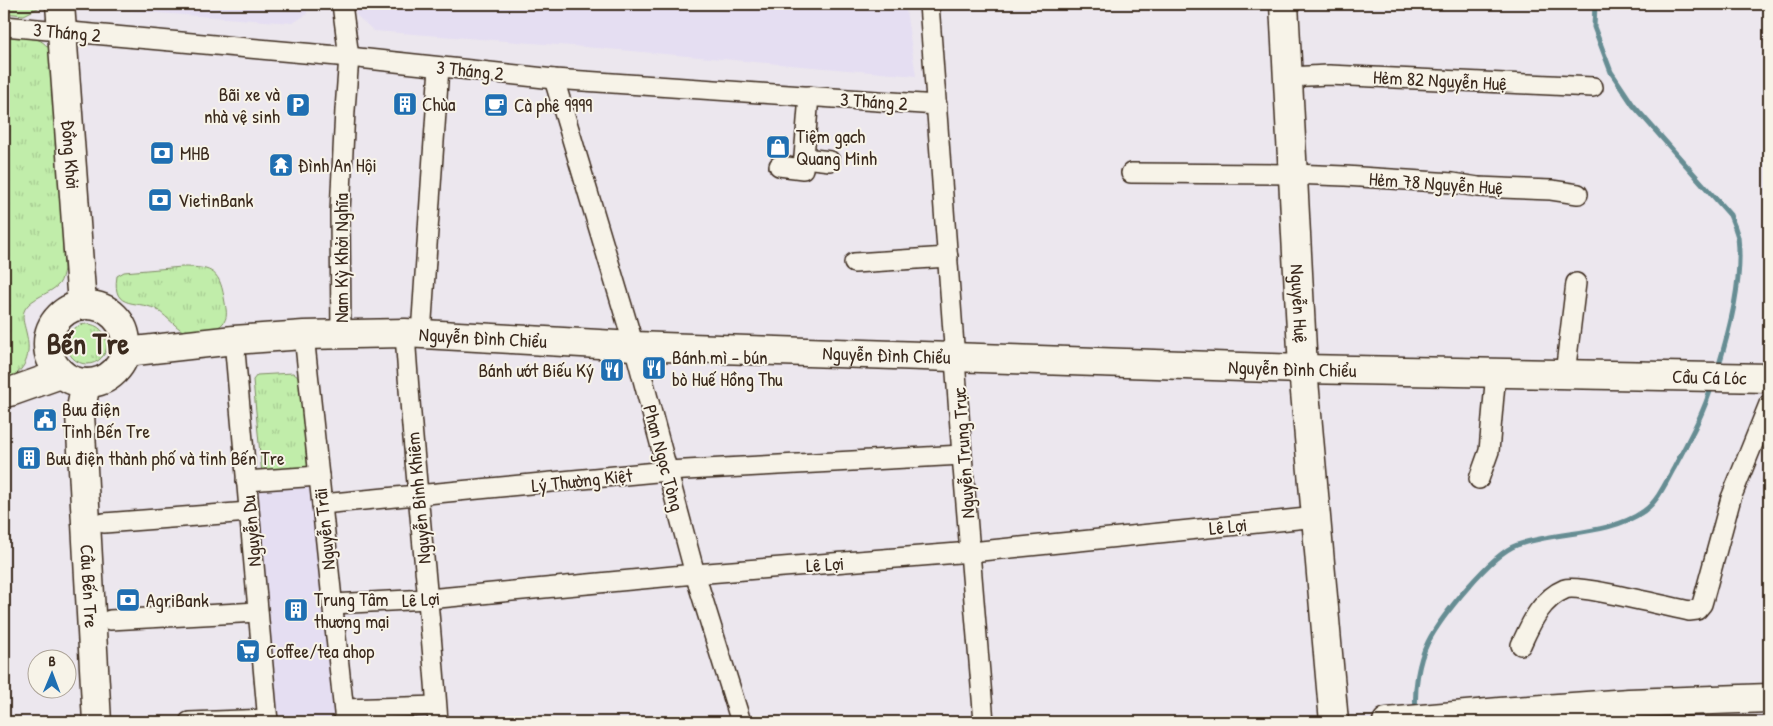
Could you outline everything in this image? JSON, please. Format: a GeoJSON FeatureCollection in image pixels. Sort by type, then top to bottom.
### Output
{"type":"FeatureCollection","features":[{"type":"Feature","properties":{"kind":"main road","name":"Đồng Khởi"},"geometry":{"type":"LineString","coordinates":[[60,4],[82,305]]}},
{"type":"Feature","properties":{"kind":"main road","name":"Nguyễn Huệ"},"geometry":{"type":"LineString","coordinates":[[1284,4],[1303,368],[1334,722]]}},
{"type":"Feature","properties":{"kind":"main road"},"geometry":{"type":"LineString","coordinates":[[82,305],[94,306],[106,310],[116,318],[123,328],[126,352],[122,362],[107,378],[97,382],[75,382],[61,374],[50,359],[48,335],[60,315],[70,308],[82,305]]}},
{"type":"Feature","properties":{"kind":"main road","name":"Nguyễn Đình Chiểu"},"geometry":{"type":"LineString","coordinates":[[126,352],[234,340],[304,335],[413,333],[634,346],[1303,368],[1650,375]]}},
{"type":"Feature","properties":{"kind":"main road"},"geometry":{"type":"LineString","coordinates":[[4,393],[61,374]]}},
{"type":"Feature","properties":{"kind":"main road","name":"Cầu Cá Lóc"},"geometry":{"type":"LineString","coordinates":[[1650,375],[1769,378]]}},
{"type":"Feature","properties":{"kind":"main road"},"geometry":{"type":"LineString","coordinates":[[80,722],[66,454],[80,414],[86,383]]}},
{"type":"Feature","properties":{"kind":"main road"},"geometry":{"type":"LineString","coordinates":[[80,414],[98,450],[116,722]]}},
{"type":"Feature","properties":{"kind":"main road","name":"Cầu Bến Tre"},"geometry":{"type":"LineString","coordinates":[[80,414],[97,722]]}},
{"type":"Feature","properties":{"kind":"main road"},"geometry":{"type":"LineString","coordinates":[[1387,722],[1629,703],[1769,698]]}},
{"type":"Feature","properties":{"kind":"street","name":"Nam Kỳ Khởi Nghĩa"},"geometry":{"type":"LineString","coordinates":[[341,333],[340,212],[349,57],[342,4]]}},
{"type":"Feature","properties":{"kind":"street","name":"Nguyễn Trung Trực"},"geometry":{"type":"LineString","coordinates":[[929,4],[962,455],[984,722]]}},
{"type":"Feature","properties":{"kind":"street","name":"3 Tháng 2"},"geometry":{"type":"LineString","coordinates":[[4,26],[349,57],[554,79],[937,105]]}},
{"type":"Feature","properties":{"kind":"street","name":"Nguyễn Bỉnh Khiêm"},"geometry":{"type":"LineString","coordinates":[[437,714],[410,411],[413,333],[439,67]]}},
{"type":"Feature","properties":{"kind":"street","name":"Hẻm 82 Nguyễn Huệ"},"geometry":{"type":"LineString","coordinates":[[1287,77],[1329,75],[1593,87]]}},
{"type":"Feature","properties":{"kind":"street","name":"Phan Ngọc Tòng"},"geometry":{"type":"LineString","coordinates":[[554,79],[634,346],[695,574],[741,722]]}},
{"type":"Feature","properties":{"kind":"street"},"geometry":{"type":"LineString","coordinates":[[779,166],[803,169],[809,96]]}},
{"type":"Feature","properties":{"kind":"street"},"geometry":{"type":"LineString","coordinates":[[804,158],[830,161]]}},
{"type":"Feature","properties":{"kind":"street","name":"Hẻm 78 Nguyễn Huệ"},"geometry":{"type":"LineString","coordinates":[[1132,174],[1292,174],[1453,183],[1478,187],[1552,190],[1578,194]]}},
{"type":"Feature","properties":{"kind":"street"},"geometry":{"type":"LineString","coordinates":[[854,262],[948,257]]}},
{"type":"Feature","properties":{"kind":"street"},"geometry":{"type":"LineString","coordinates":[[1565,374],[1576,283]]}},
{"type":"Feature","properties":{"kind":"street","name":"Nguyễn Trãi"},"geometry":{"type":"LineString","coordinates":[[304,335],[344,715]]}},
{"type":"Feature","properties":{"kind":"street","name":"Nguyễn Du"},"geometry":{"type":"LineString","coordinates":[[234,340],[268,721]]}},
{"type":"Feature","properties":{"kind":"street"},"geometry":{"type":"LineString","coordinates":[[1479,479],[1489,450],[1496,372]]}},
{"type":"Feature","properties":{"kind":"street"},"geometry":{"type":"LineString","coordinates":[[1521,645],[1531,623],[1544,603],[1566,589],[1589,590],[1689,611],[1697,610],[1702,604],[1731,498],[1769,404]]}},
{"type":"Feature","properties":{"kind":"street","name":"Lý Thường Kiệt"},"geometry":{"type":"LineString","coordinates":[[322,504],[667,471],[962,455]]}},
{"type":"Feature","properties":{"kind":"street"},"geometry":{"type":"LineString","coordinates":[[246,481],[319,476]]}},
{"type":"Feature","properties":{"kind":"street"},"geometry":{"type":"LineString","coordinates":[[104,523],[249,512]]}},
{"type":"Feature","properties":{"kind":"street","name":"Lê Lợi"},"geometry":{"type":"LineString","coordinates":[[332,604],[428,599],[695,574],[971,552],[1317,517]]}},
{"type":"Feature","properties":{"kind":"street"},"geometry":{"type":"LineString","coordinates":[[110,620],[258,612]]}},
{"type":"Feature","properties":{"kind":"street"},"geometry":{"type":"LineString","coordinates":[[344,715],[437,714]]}},
{"type":"Feature","properties":{"kind":"street"},"geometry":{"type":"LineString","coordinates":[[189,722],[268,721]]}},
{"type":"Feature","properties":{"kind":"shaded area"},"geometry":{"type":"Polygon","coordinates":[[[111,4],[306,4],[307,14],[293,23],[118,10],[111,4]]]}},
{"type":"Feature","properties":{"kind":"shaded area"},"geometry":{"type":"Polygon","coordinates":[[[355,4],[905,4],[916,76],[585,47],[374,31],[356,15],[355,4]]]}},
{"type":"Feature","properties":{"kind":"shaded area","name":"Trung Tâm thương mại"},"geometry":{"type":"Polygon","coordinates":[[[307,483],[313,487],[336,722],[274,722],[253,497],[262,487],[307,483]]]}},
{"type":"Feature","properties":{"kind":"green space"},"geometry":{"type":"Polygon","coordinates":[[[4,4],[41,4],[40,7],[24,15],[4,13],[4,4]]]}},
{"type":"Feature","properties":{"kind":"green space"},"geometry":{"type":"Polygon","coordinates":[[[4,35],[35,38],[46,45],[55,59],[64,269],[59,284],[32,301],[25,309],[23,317],[28,341],[26,362],[18,373],[4,382],[4,35]]]}},
{"type":"Feature","properties":{"kind":"green space"},"geometry":{"type":"Polygon","coordinates":[[[182,267],[202,268],[214,273],[218,278],[223,292],[226,312],[225,320],[221,326],[206,331],[184,332],[159,311],[123,300],[118,295],[116,288],[117,276],[124,272],[182,267]]]}},
{"type":"Feature","properties":{"kind":"green space"},"geometry":{"type":"Polygon","coordinates":[[[91,324],[98,327],[104,333],[107,344],[106,352],[98,361],[91,364],[83,364],[76,361],[68,352],[67,340],[70,333],[79,325],[91,324]]]}},
{"type":"Feature","properties":{"kind":"green space"},"geometry":{"type":"Polygon","coordinates":[[[293,373],[299,378],[308,470],[262,475],[253,380],[257,375],[293,373]]]}},
{"type":"Feature","properties":{"kind":"waterway"},"geometry":{"type":"LineString","coordinates":[[1595,4],[1594,27],[1611,72],[1633,105],[1730,215],[1738,237],[1739,270],[1737,286],[1731,320],[1718,368]]}},
{"type":"Feature","properties":{"kind":"waterway"},"geometry":{"type":"LineString","coordinates":[[1416,712],[1418,676],[1428,642],[1455,603],[1481,573],[1494,560],[1517,545],[1548,537],[1615,525],[1630,519],[1649,507],[1658,497],[1690,438],[1712,385]]}},
{"type":"Feature","properties":{"kind":"place","name":"Chùa"},"geometry":{"type":"Point","coordinates":[405,104]}},
{"type":"Feature","properties":{"kind":"place","name":"Bãi xe và nhà vệ sinh"},"geometry":{"type":"Point","coordinates":[298,105]}},
{"type":"Feature","properties":{"kind":"place","name":"Cà phê 9999"},"geometry":{"type":"Point","coordinates":[496,105]}},
{"type":"Feature","properties":{"kind":"place","name":"Tiệm gạch Quang Minh"},"geometry":{"type":"Point","coordinates":[778,147]}},
{"type":"Feature","properties":{"kind":"place","name":"MHB"},"geometry":{"type":"Point","coordinates":[162,153]}},
{"type":"Feature","properties":{"kind":"place","name":"Đình An Hội"},"geometry":{"type":"Point","coordinates":[281,165]}},
{"type":"Feature","properties":{"kind":"place","name":"VietinBank"},"geometry":{"type":"Point","coordinates":[160,200]}},
{"type":"Feature","properties":{"kind":"place","name":"Bánh mì - bún bò Huế Hồng Thu"},"geometry":{"type":"Point","coordinates":[654,368]}},
{"type":"Feature","properties":{"kind":"place","name":"Bánh ướt Biếu Ký"},"geometry":{"type":"Point","coordinates":[612,370]}},
{"type":"Feature","properties":{"kind":"place","name":"Bưu điện Tỉnh Bến Tre"},"geometry":{"type":"Point","coordinates":[45,420]}},
{"type":"Feature","properties":{"kind":"place","name":"Bưu điện thành phố và tỉnh Bến Tre"},"geometry":{"type":"Point","coordinates":[29,458]}},
{"type":"Feature","properties":{"kind":"place","name":"AgriBank"},"geometry":{"type":"Point","coordinates":[128,600]}},
{"type":"Feature","properties":{"kind":"place","name":"Trung Tâm thương mại"},"geometry":{"type":"Point","coordinates":[296,610]}},
{"type":"Feature","properties":{"kind":"place","name":"Coffee/tea ahop"},"geometry":{"type":"Point","coordinates":[248,651]}},
{"type":"Feature","properties":{"kind":"district","name":"Bến Tre"},"geometry":{"type":"Point","coordinates":[88,344]}}]}
